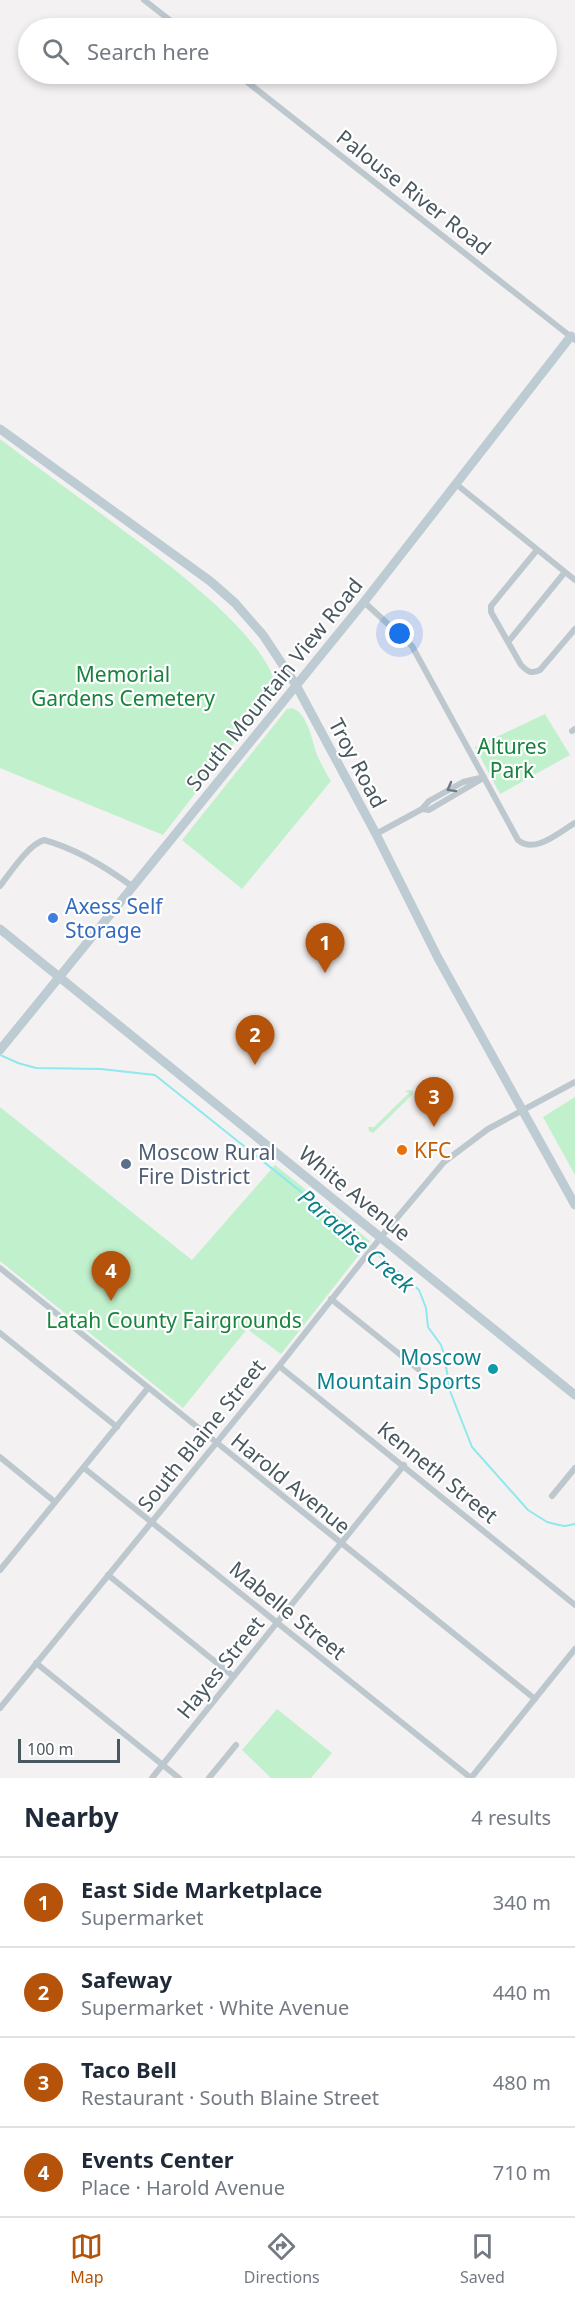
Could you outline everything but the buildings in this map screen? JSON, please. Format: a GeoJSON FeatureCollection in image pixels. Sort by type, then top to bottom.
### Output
{"type":"FeatureCollection","features":[{"type":"Feature","properties":{"kind":"street"},"geometry":{"type":"LineString","coordinates":[[144,0],[167,18]]}},
{"type":"Feature","properties":{"kind":"street","name":"Palouse River Road"},"geometry":{"type":"LineString","coordinates":[[250,84],[574,336]]}},
{"type":"Feature","properties":{"kind":"street","name":"South Mountain View Road"},"geometry":{"type":"LineString","coordinates":[[2,1048],[58,976],[133,888],[364,602],[574,336]]}},
{"type":"Feature","properties":{"kind":"street","name":"Troy Road"},"geometry":{"type":"LineString","coordinates":[[0,429],[223,592],[263,635],[296,685],[376,834],[438,958],[575,1205]]}},
{"type":"Feature","properties":{"kind":"street"},"geometry":{"type":"LineString","coordinates":[[456,484],[575,580]]}},
{"type":"Feature","properties":{"kind":"street"},"geometry":{"type":"LineString","coordinates":[[537,549],[491,606],[491,612],[521,665],[527,671],[534,673],[540,670],[575,628]]}},
{"type":"Feature","properties":{"kind":"street"},"geometry":{"type":"LineString","coordinates":[[508,642],[566,572]]}},
{"type":"Feature","properties":{"kind":"street"},"geometry":{"type":"LineString","coordinates":[[364,602],[412,646],[522,844],[532,846],[543,842],[575,823]]}},
{"type":"Feature","properties":{"kind":"street"},"geometry":{"type":"LineString","coordinates":[[376,834],[422,809],[429,810],[484,777]]}},
{"type":"Feature","properties":{"kind":"street"},"geometry":{"type":"LineString","coordinates":[[0,886],[35,844],[44,840],[104,866],[133,888]]}},
{"type":"Feature","properties":{"kind":"street","name":"White Avenue"},"geometry":{"type":"LineString","coordinates":[[0,929],[379,1239],[575,1395]]}},
{"type":"Feature","properties":{"kind":"street","name":"South Blaine Street"},"geometry":{"type":"LineString","coordinates":[[1,1703],[444,1162],[476,1137],[575,1082]]}},
{"type":"Feature","properties":{"kind":"street","name":"Harold Avenue"},"geometry":{"type":"LineString","coordinates":[[0,1268],[535,1699]]}},
{"type":"Feature","properties":{"kind":"street"},"geometry":{"type":"LineString","coordinates":[[331,1299],[418,1369]]}},
{"type":"Feature","properties":{"kind":"street"},"geometry":{"type":"LineString","coordinates":[[0,1334],[117,1427]]}},
{"type":"Feature","properties":{"kind":"street","name":"Kenneth Street"},"geometry":{"type":"LineString","coordinates":[[279,1366],[575,1605]]}},
{"type":"Feature","properties":{"kind":"street"},"geometry":{"type":"LineString","coordinates":[[0,1570],[148,1388]]}},
{"type":"Feature","properties":{"kind":"street"},"geometry":{"type":"LineString","coordinates":[[0,1457],[55,1502]]}},
{"type":"Feature","properties":{"kind":"street","name":"Hayes Street"},"geometry":{"type":"LineString","coordinates":[[152,1778],[404,1465]]}},
{"type":"Feature","properties":{"kind":"street","name":"Mabelle Street"},"geometry":{"type":"LineString","coordinates":[[84,1468],[471,1778]]}},
{"type":"Feature","properties":{"kind":"street"},"geometry":{"type":"LineString","coordinates":[[552,1496],[575,1468]]}},
{"type":"Feature","properties":{"kind":"street"},"geometry":{"type":"LineString","coordinates":[[108,1575],[233,1676]]}},
{"type":"Feature","properties":{"kind":"street"},"geometry":{"type":"LineString","coordinates":[[471,1778],[575,1649]]}},
{"type":"Feature","properties":{"kind":"street"},"geometry":{"type":"LineString","coordinates":[[36,1663],[179,1778]]}},
{"type":"Feature","properties":{"kind":"street"},"geometry":{"type":"LineString","coordinates":[[209,1778],[236,1745]]}},
{"type":"Feature","properties":{"kind":"green space","name":"Memorial Gardens Cemetery"},"geometry":{"type":"Polygon","coordinates":[[[0,439],[174,569],[229,618],[252,643],[268,667],[276,689],[163,835],[0,768],[0,439]]]}},
{"type":"Feature","properties":{"kind":"green space"},"geometry":{"type":"Polygon","coordinates":[[[292,708],[306,721],[317,755],[331,781],[242,889],[182,840],[287,709],[292,708]]]}},
{"type":"Feature","properties":{"kind":"green space","name":"Altures Park"},"geometry":{"type":"Polygon","coordinates":[[[545,714],[570,755],[500,794],[475,747],[545,714]]]}},
{"type":"Feature","properties":{"kind":"green space"},"geometry":{"type":"Polygon","coordinates":[[[405,1091],[413,1091],[413,1094],[373,1133],[369,1131],[368,1127],[374,1127],[409,1093],[405,1091]]]}},
{"type":"Feature","properties":{"kind":"green space"},"geometry":{"type":"Polygon","coordinates":[[[575,1097],[575,1175],[543,1117],[575,1097]]]}},
{"type":"Feature","properties":{"kind":"green space","name":"Latah County Fairgrounds"},"geometry":{"type":"Polygon","coordinates":[[[0,1107],[192,1260],[275,1165],[370,1241],[281,1354],[247,1329],[183,1408],[0,1261],[0,1107]]]}},
{"type":"Feature","properties":{"kind":"green space"},"geometry":{"type":"Polygon","coordinates":[[[277,1709],[332,1753],[311,1778],[271,1778],[242,1750],[277,1709]]]}},
{"type":"Feature","properties":{"kind":"waterway","name":"Paradise Creek"},"geometry":{"type":"LineString","coordinates":[[0,1055],[36,1068],[101,1069],[155,1075],[359,1238],[419,1290],[426,1308],[428,1327],[441,1345],[450,1391],[472,1447],[528,1510],[547,1522],[565,1526],[575,1524]]}},
{"type":"Feature","properties":{"kind":"place","name":"Axess Self Storage"},"geometry":{"type":"Point","coordinates":[53,918]}},
{"type":"Feature","properties":{"kind":"place","name":"East Side Marketplace"},"geometry":{"type":"Point","coordinates":[325,973]}},
{"type":"Feature","properties":{"kind":"place","name":"Safeway"},"geometry":{"type":"Point","coordinates":[255,1065]}},
{"type":"Feature","properties":{"kind":"place","name":"Taco Bell"},"geometry":{"type":"Point","coordinates":[434,1127]}},
{"type":"Feature","properties":{"kind":"place","name":"KFC"},"geometry":{"type":"Point","coordinates":[402,1150]}},
{"type":"Feature","properties":{"kind":"place","name":"Moscow Rural Fire District"},"geometry":{"type":"Point","coordinates":[126,1164]}},
{"type":"Feature","properties":{"kind":"place","name":"Events Center"},"geometry":{"type":"Point","coordinates":[111,1301]}},
{"type":"Feature","properties":{"kind":"place","name":"Moscow Mountain Sports"},"geometry":{"type":"Point","coordinates":[493,1369]}}]}
